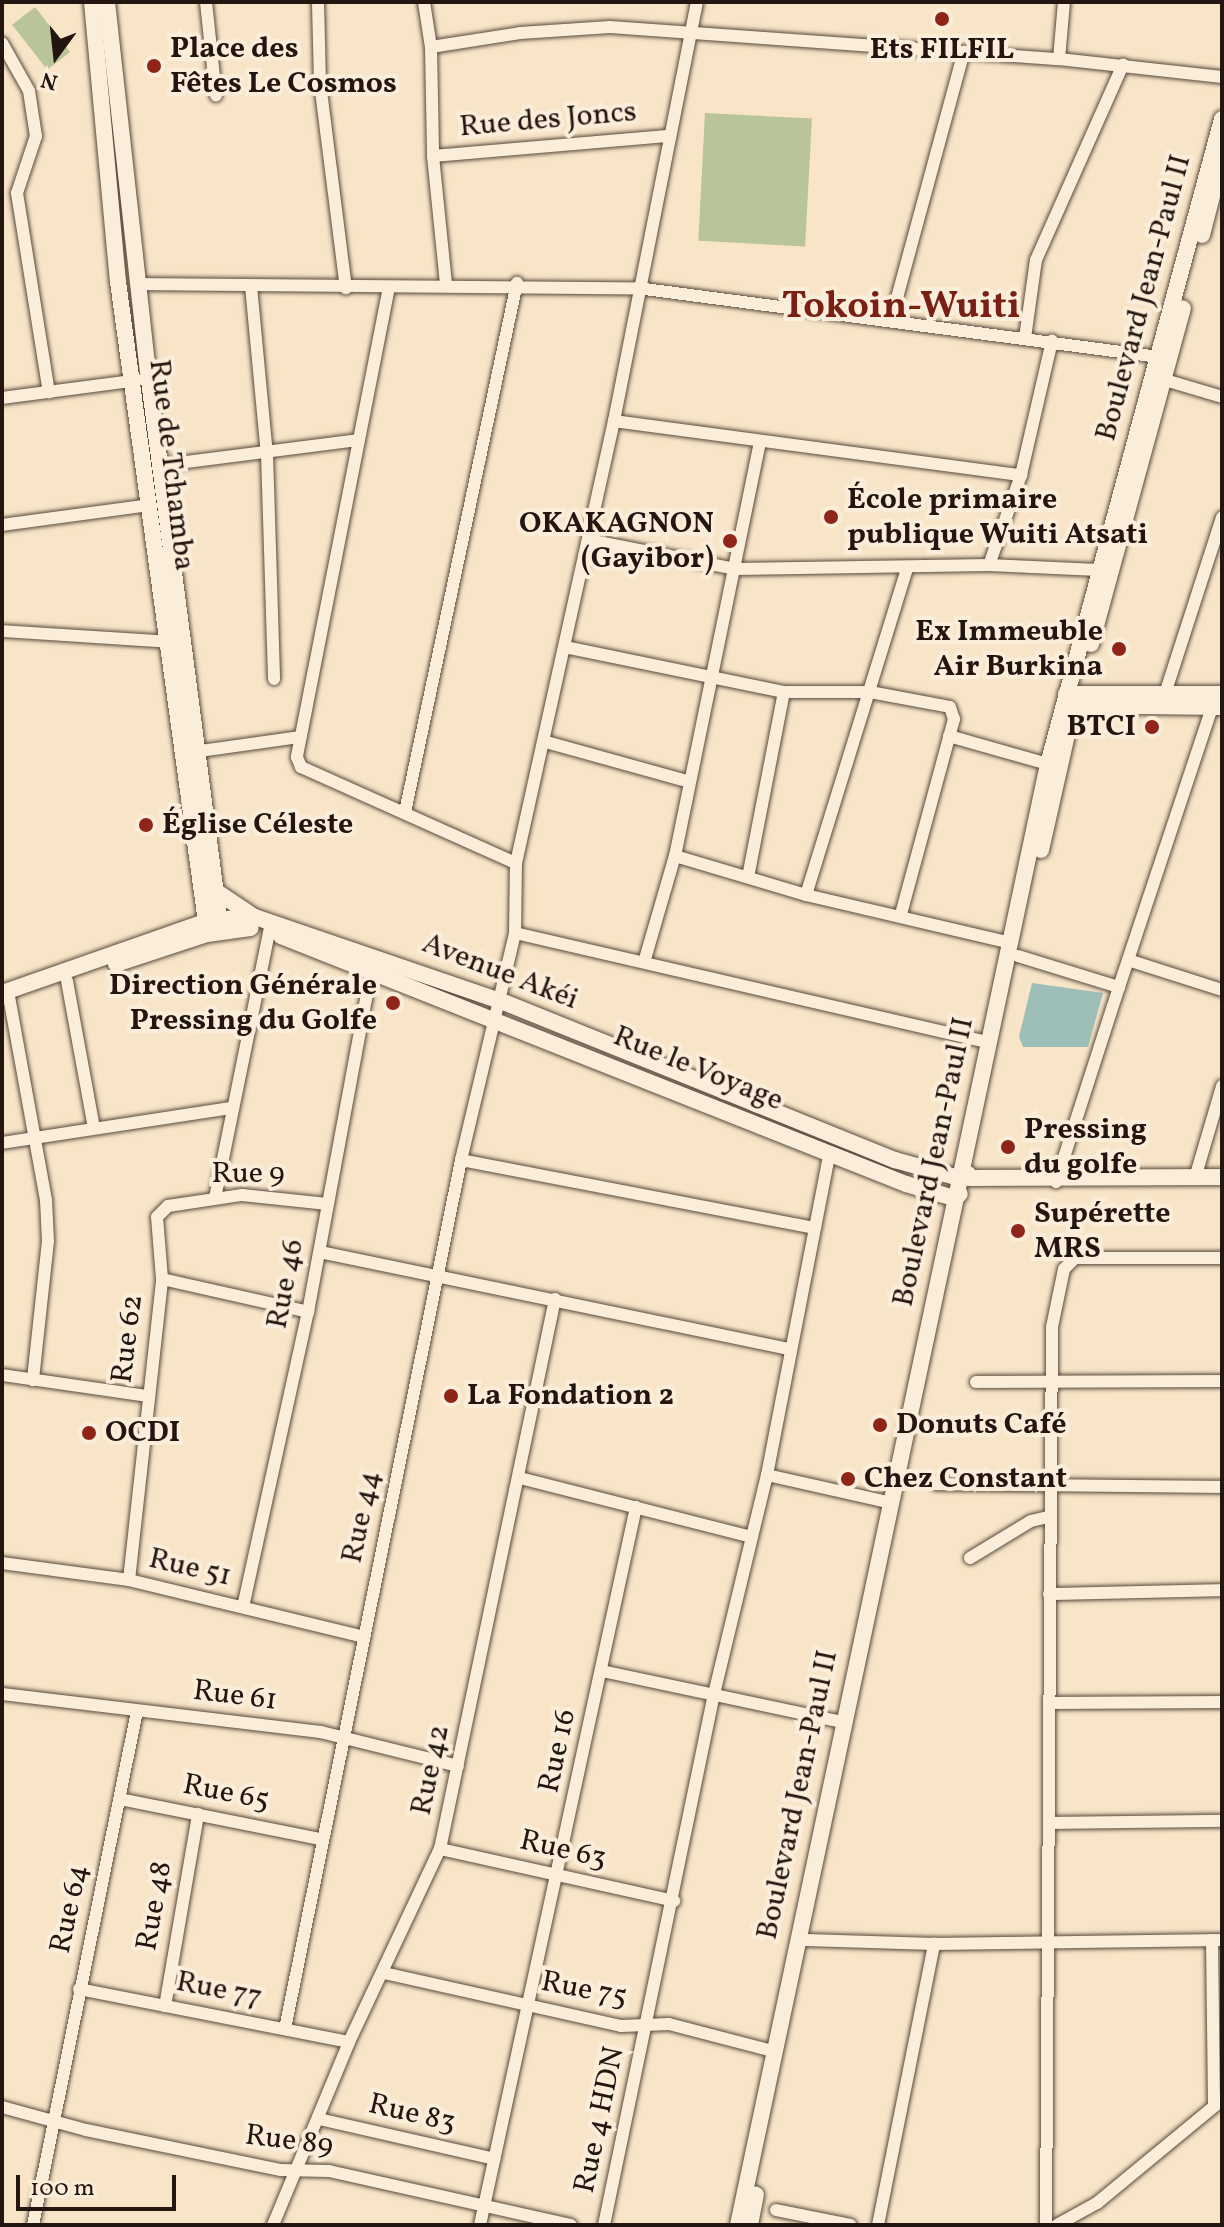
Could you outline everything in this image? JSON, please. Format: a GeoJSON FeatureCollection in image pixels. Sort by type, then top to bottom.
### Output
{"type":"FeatureCollection","features":[{"type":"Feature","properties":{"kind":"main road","name":"Rue de Tchamba"},"geometry":{"type":"LineString","coordinates":[[92,2],[140,381],[164,642],[213,926]]}},
{"type":"Feature","properties":{"kind":"main road","name":"Rue de Tchamba"},"geometry":{"type":"LineString","coordinates":[[107,2],[139,284],[140,381],[163,465],[200,751],[214,890],[213,926]]}},
{"type":"Feature","properties":{"kind":"main road","name":"Boulevard Jean-Paul II"},"geometry":{"type":"LineString","coordinates":[[750,2225],[806,1940],[1014,950],[1100,570],[1222,119]]}},
{"type":"Feature","properties":{"kind":"main road","name":"Boulevard Jean-Paul II"},"geometry":{"type":"LineString","coordinates":[[738,2225],[888,1502],[963,1184],[989,1042],[1014,950],[1048,764],[1073,697],[1165,380],[1222,157]]}},
{"type":"Feature","properties":{"kind":"main road"},"geometry":{"type":"LineString","coordinates":[[1073,697],[1106,702],[1219,703]]}},
{"type":"Feature","properties":{"kind":"main road"},"geometry":{"type":"LineString","coordinates":[[1073,697],[1106,702]]}},
{"type":"Feature","properties":{"kind":"main road"},"geometry":{"type":"LineString","coordinates":[[214,890],[264,923]]}},
{"type":"Feature","properties":{"kind":"main road"},"geometry":{"type":"LineString","coordinates":[[6,997],[213,926],[264,923]]}},
{"type":"Feature","properties":{"kind":"main road","name":"Rue le Voyage"},"geometry":{"type":"LineString","coordinates":[[264,923],[373,962],[494,1017],[830,1152],[963,1184]]}},
{"type":"Feature","properties":{"kind":"main road"},"geometry":{"type":"LineString","coordinates":[[6,997],[67,981],[213,926]]}},
{"type":"Feature","properties":{"kind":"main road","name":"Avenue Akéi"},"geometry":{"type":"LineString","coordinates":[[373,962],[501,1001],[895,1160],[963,1184],[1222,1177]]}},
{"type":"Feature","properties":{"kind":"street"},"geometry":{"type":"LineString","coordinates":[[206,2],[216,95]]}},
{"type":"Feature","properties":{"kind":"street"},"geometry":{"type":"LineString","coordinates":[[318,2],[320,83],[346,288]]}},
{"type":"Feature","properties":{"kind":"street"},"geometry":{"type":"LineString","coordinates":[[424,2],[431,47],[433,156],[446,284]]}},
{"type":"Feature","properties":{"kind":"street","name":"Rue 44"},"geometry":{"type":"LineString","coordinates":[[285,2029],[321,1839],[461,1160],[515,933],[516,863],[546,742],[614,421],[667,136],[697,2]]}},
{"type":"Feature","properties":{"kind":"street"},"geometry":{"type":"LineString","coordinates":[[1059,59],[1064,2]]}},
{"type":"Feature","properties":{"kind":"street"},"geometry":{"type":"LineString","coordinates":[[431,47],[557,28],[689,30],[1059,59],[1222,77]]}},
{"type":"Feature","properties":{"kind":"street"},"geometry":{"type":"LineString","coordinates":[[2,43],[29,91],[36,136],[17,193],[49,392]]}},
{"type":"Feature","properties":{"kind":"street"},"geometry":{"type":"LineString","coordinates":[[891,320],[964,52]]}},
{"type":"Feature","properties":{"kind":"street"},"geometry":{"type":"LineString","coordinates":[[1025,338],[1036,260],[1123,65]]}},
{"type":"Feature","properties":{"kind":"street","name":"Rue des Joncs"},"geometry":{"type":"LineString","coordinates":[[433,156],[667,136]]}},
{"type":"Feature","properties":{"kind":"street"},"geometry":{"type":"LineString","coordinates":[[139,284],[346,288],[517,283],[637,288],[1159,357]]}},
{"type":"Feature","properties":{"kind":"street"},"geometry":{"type":"LineString","coordinates":[[405,812],[517,283]]}},
{"type":"Feature","properties":{"kind":"street"},"geometry":{"type":"LineString","coordinates":[[251,286],[267,454],[274,679]]}},
{"type":"Feature","properties":{"kind":"street"},"geometry":{"type":"LineString","coordinates":[[389,287],[300,737],[301,767],[516,863]]}},
{"type":"Feature","properties":{"kind":"street"},"geometry":{"type":"LineString","coordinates":[[989,565],[1021,475],[1052,341]]}},
{"type":"Feature","properties":{"kind":"street"},"geometry":{"type":"LineString","coordinates":[[1165,380],[1222,397]]}},
{"type":"Feature","properties":{"kind":"street"},"geometry":{"type":"LineString","coordinates":[[2,398],[140,381]]}},
{"type":"Feature","properties":{"kind":"street"},"geometry":{"type":"LineString","coordinates":[[614,421],[1021,475]]}},
{"type":"Feature","properties":{"kind":"street"},"geometry":{"type":"LineString","coordinates":[[163,465],[357,440]]}},
{"type":"Feature","properties":{"kind":"street"},"geometry":{"type":"LineString","coordinates":[[645,959],[675,856],[687,781],[713,680],[760,442]]}},
{"type":"Feature","properties":{"kind":"street"},"geometry":{"type":"LineString","coordinates":[[2,525],[149,505]]}},
{"type":"Feature","properties":{"kind":"street"},"geometry":{"type":"LineString","coordinates":[[1163,701],[1222,517]]}},
{"type":"Feature","properties":{"kind":"street"},"geometry":{"type":"LineString","coordinates":[[588,540],[736,569],[989,565],[1100,570]]}},
{"type":"Feature","properties":{"kind":"street"},"geometry":{"type":"LineString","coordinates":[[806,895],[907,568]]}},
{"type":"Feature","properties":{"kind":"street"},"geometry":{"type":"LineString","coordinates":[[2,631],[185,643]]}},
{"type":"Feature","properties":{"kind":"street"},"geometry":{"type":"LineString","coordinates":[[565,647],[713,680],[784,692],[870,692],[947,705],[954,714],[901,914]]}},
{"type":"Feature","properties":{"kind":"street"},"geometry":{"type":"LineString","coordinates":[[748,877],[784,692]]}},
{"type":"Feature","properties":{"kind":"street"},"geometry":{"type":"LineString","coordinates":[[1056,1182],[1128,960],[1219,703]]}},
{"type":"Feature","properties":{"kind":"street"},"geometry":{"type":"LineString","coordinates":[[949,736],[1048,764]]}},
{"type":"Feature","properties":{"kind":"street"},"geometry":{"type":"LineString","coordinates":[[200,751],[300,737]]}},
{"type":"Feature","properties":{"kind":"street"},"geometry":{"type":"LineString","coordinates":[[546,742],[687,781]]}},
{"type":"Feature","properties":{"kind":"street"},"geometry":{"type":"LineString","coordinates":[[675,856],[806,895],[901,914],[1119,987]]}},
{"type":"Feature","properties":{"kind":"street"},"geometry":{"type":"LineString","coordinates":[[215,1198],[264,923]]}},
{"type":"Feature","properties":{"kind":"street"},"geometry":{"type":"LineString","coordinates":[[515,933],[645,959],[989,1042]]}},
{"type":"Feature","properties":{"kind":"street"},"geometry":{"type":"LineString","coordinates":[[1128,960],[1222,990]]}},
{"type":"Feature","properties":{"kind":"street","name":"Rue 46"},"geometry":{"type":"LineString","coordinates":[[243,1607],[308,1312],[373,962]]}},
{"type":"Feature","properties":{"kind":"street"},"geometry":{"type":"LineString","coordinates":[[67,981],[94,1128]]}},
{"type":"Feature","properties":{"kind":"street"},"geometry":{"type":"LineString","coordinates":[[6,997],[35,1137],[48,1241],[33,1380]]}},
{"type":"Feature","properties":{"kind":"street"},"geometry":{"type":"LineString","coordinates":[[1195,1178],[1222,1086]]}},
{"type":"Feature","properties":{"kind":"street"},"geometry":{"type":"LineString","coordinates":[[2,1143],[231,1108]]}},
{"type":"Feature","properties":{"kind":"street","name":"Rue 4 HDN"},"geometry":{"type":"LineString","coordinates":[[604,2225],[674,1901],[714,1694],[767,1475],[788,1349],[830,1152]]}},
{"type":"Feature","properties":{"kind":"street"},"geometry":{"type":"LineString","coordinates":[[461,1160],[815,1228]]}},
{"type":"Feature","properties":{"kind":"street","name":"Rue 9"},"geometry":{"type":"LineString","coordinates":[[168,1206],[215,1198],[269,1196],[328,1204]]}},
{"type":"Feature","properties":{"kind":"street","name":"Rue 62"},"geometry":{"type":"LineString","coordinates":[[129,1580],[162,1279],[155,1224],[168,1206]]}},
{"type":"Feature","properties":{"kind":"street"},"geometry":{"type":"LineString","coordinates":[[320,1252],[788,1349]]}},
{"type":"Feature","properties":{"kind":"street"},"geometry":{"type":"LineString","coordinates":[[1046,2225],[1053,1823],[1049,1594],[1052,1327],[1069,1261],[1222,1258]]}},
{"type":"Feature","properties":{"kind":"street"},"geometry":{"type":"LineString","coordinates":[[162,1279],[308,1312]]}},
{"type":"Feature","properties":{"kind":"street","name":"Rue 42"},"geometry":{"type":"LineString","coordinates":[[273,2225],[349,2042],[440,1849],[555,1299]]}},
{"type":"Feature","properties":{"kind":"street"},"geometry":{"type":"LineString","coordinates":[[2,1375],[147,1396]]}},
{"type":"Feature","properties":{"kind":"street"},"geometry":{"type":"LineString","coordinates":[[976,1382],[1222,1381]]}},
{"type":"Feature","properties":{"kind":"street"},"geometry":{"type":"LineString","coordinates":[[767,1475],[888,1502]]}},
{"type":"Feature","properties":{"kind":"street"},"geometry":{"type":"LineString","coordinates":[[520,1478],[751,1537]]}},
{"type":"Feature","properties":{"kind":"street"},"geometry":{"type":"LineString","coordinates":[[936,1484],[1049,1488],[1222,1487]]}},
{"type":"Feature","properties":{"kind":"street","name":"Rue 16"},"geometry":{"type":"LineString","coordinates":[[480,2225],[636,1507]]}},
{"type":"Feature","properties":{"kind":"street"},"geometry":{"type":"LineString","coordinates":[[970,1558],[1031,1521],[1049,1517]]}},
{"type":"Feature","properties":{"kind":"street","name":"Rue 51"},"geometry":{"type":"LineString","coordinates":[[2,1563],[129,1580],[364,1637]]}},
{"type":"Feature","properties":{"kind":"street"},"geometry":{"type":"LineString","coordinates":[[1049,1594],[1222,1590]]}},
{"type":"Feature","properties":{"kind":"street"},"geometry":{"type":"LineString","coordinates":[[602,1671],[842,1722]]}},
{"type":"Feature","properties":{"kind":"street","name":"Rue 61"},"geometry":{"type":"LineString","coordinates":[[2,1694],[343,1739],[458,1766]]}},
{"type":"Feature","properties":{"kind":"street"},"geometry":{"type":"LineString","coordinates":[[1050,1703],[1222,1702]]}},
{"type":"Feature","properties":{"kind":"street","name":"Rue 64"},"geometry":{"type":"LineString","coordinates":[[33,2225],[137,1711]]}},
{"type":"Feature","properties":{"kind":"street","name":"Rue 65"},"geometry":{"type":"LineString","coordinates":[[120,1799],[321,1839]]}},
{"type":"Feature","properties":{"kind":"street","name":"Rue 48"},"geometry":{"type":"LineString","coordinates":[[165,2006],[198,1814]]}},
{"type":"Feature","properties":{"kind":"street"},"geometry":{"type":"LineString","coordinates":[[1053,1823],[1222,1821]]}},
{"type":"Feature","properties":{"kind":"street","name":"Rue 63"},"geometry":{"type":"LineString","coordinates":[[440,1849],[674,1901]]}},
{"type":"Feature","properties":{"kind":"street"},"geometry":{"type":"LineString","coordinates":[[806,1940],[934,1944],[1217,1940],[1218,2103],[1097,2203],[1057,2225]]}},
{"type":"Feature","properties":{"kind":"street"},"geometry":{"type":"LineString","coordinates":[[878,2225],[934,1944]]}},
{"type":"Feature","properties":{"kind":"street","name":"Rue 75"},"geometry":{"type":"LineString","coordinates":[[384,1973],[621,2026],[669,2024],[773,2051]]}},
{"type":"Feature","properties":{"kind":"street","name":"Rue 77"},"geometry":{"type":"LineString","coordinates":[[79,1989],[349,2042]]}},
{"type":"Feature","properties":{"kind":"street","name":"Rue 89"},"geometry":{"type":"LineString","coordinates":[[2,2107],[53,2118],[86,2130],[298,2170],[329,2171],[571,2225]]}},
{"type":"Feature","properties":{"kind":"street","name":"Rue 83"},"geometry":{"type":"LineString","coordinates":[[319,2119],[495,2159]]}},
{"type":"Feature","properties":{"kind":"street"},"geometry":{"type":"LineString","coordinates":[[776,2210],[851,2225]]}},
{"type":"Feature","properties":{"kind":"green space"},"geometry":{"type":"Polygon","coordinates":[[[35,7],[70,52],[47,70],[12,25],[35,7]]]}},
{"type":"Feature","properties":{"kind":"green space"},"geometry":{"type":"Polygon","coordinates":[[[705,113],[812,119],[805,246],[698,241],[705,113]]]}},
{"type":"Feature","properties":{"kind":"water"},"geometry":{"type":"Polygon","coordinates":[[[1032,983],[1103,993],[1088,1047],[1023,1047],[1019,1037],[1032,983]]]}},
{"type":"Feature","properties":{"kind":"place","name":"Ets FILFIL"},"geometry":{"type":"Point","coordinates":[942,19]}},
{"type":"Feature","properties":{"kind":"place","name":"Place des Fêtes Le Cosmos"},"geometry":{"type":"Point","coordinates":[154,66]}},
{"type":"Feature","properties":{"kind":"place","name":"École primaire publique Wuiti Atsati"},"geometry":{"type":"Point","coordinates":[831,517]}},
{"type":"Feature","properties":{"kind":"place","name":"OKAKAGNON (Gayibor)"},"geometry":{"type":"Point","coordinates":[730,541]}},
{"type":"Feature","properties":{"kind":"place","name":"Ex Immeuble Air Burkina"},"geometry":{"type":"Point","coordinates":[1119,649]}},
{"type":"Feature","properties":{"kind":"place","name":"BTCI"},"geometry":{"type":"Point","coordinates":[1152,727]}},
{"type":"Feature","properties":{"kind":"place","name":"Église Céleste"},"geometry":{"type":"Point","coordinates":[146,825]}},
{"type":"Feature","properties":{"kind":"place","name":"Direction Générale Pressing du Golfe"},"geometry":{"type":"Point","coordinates":[393,1003]}},
{"type":"Feature","properties":{"kind":"place","name":"Pressing du golfe"},"geometry":{"type":"Point","coordinates":[1008,1147]}},
{"type":"Feature","properties":{"kind":"place","name":"Supérette MRS"},"geometry":{"type":"Point","coordinates":[1018,1231]}},
{"type":"Feature","properties":{"kind":"place","name":"La Fondation 2"},"geometry":{"type":"Point","coordinates":[451,1396]}},
{"type":"Feature","properties":{"kind":"place","name":"Donuts Café"},"geometry":{"type":"Point","coordinates":[880,1425]}},
{"type":"Feature","properties":{"kind":"place","name":"OCDI"},"geometry":{"type":"Point","coordinates":[89,1433]}},
{"type":"Feature","properties":{"kind":"place","name":"Chez Constant"},"geometry":{"type":"Point","coordinates":[848,1479]}},
{"type":"Feature","properties":{"kind":"district","name":"Tokoin-Wuiti"},"geometry":{"type":"Point","coordinates":[901,308]}}]}
